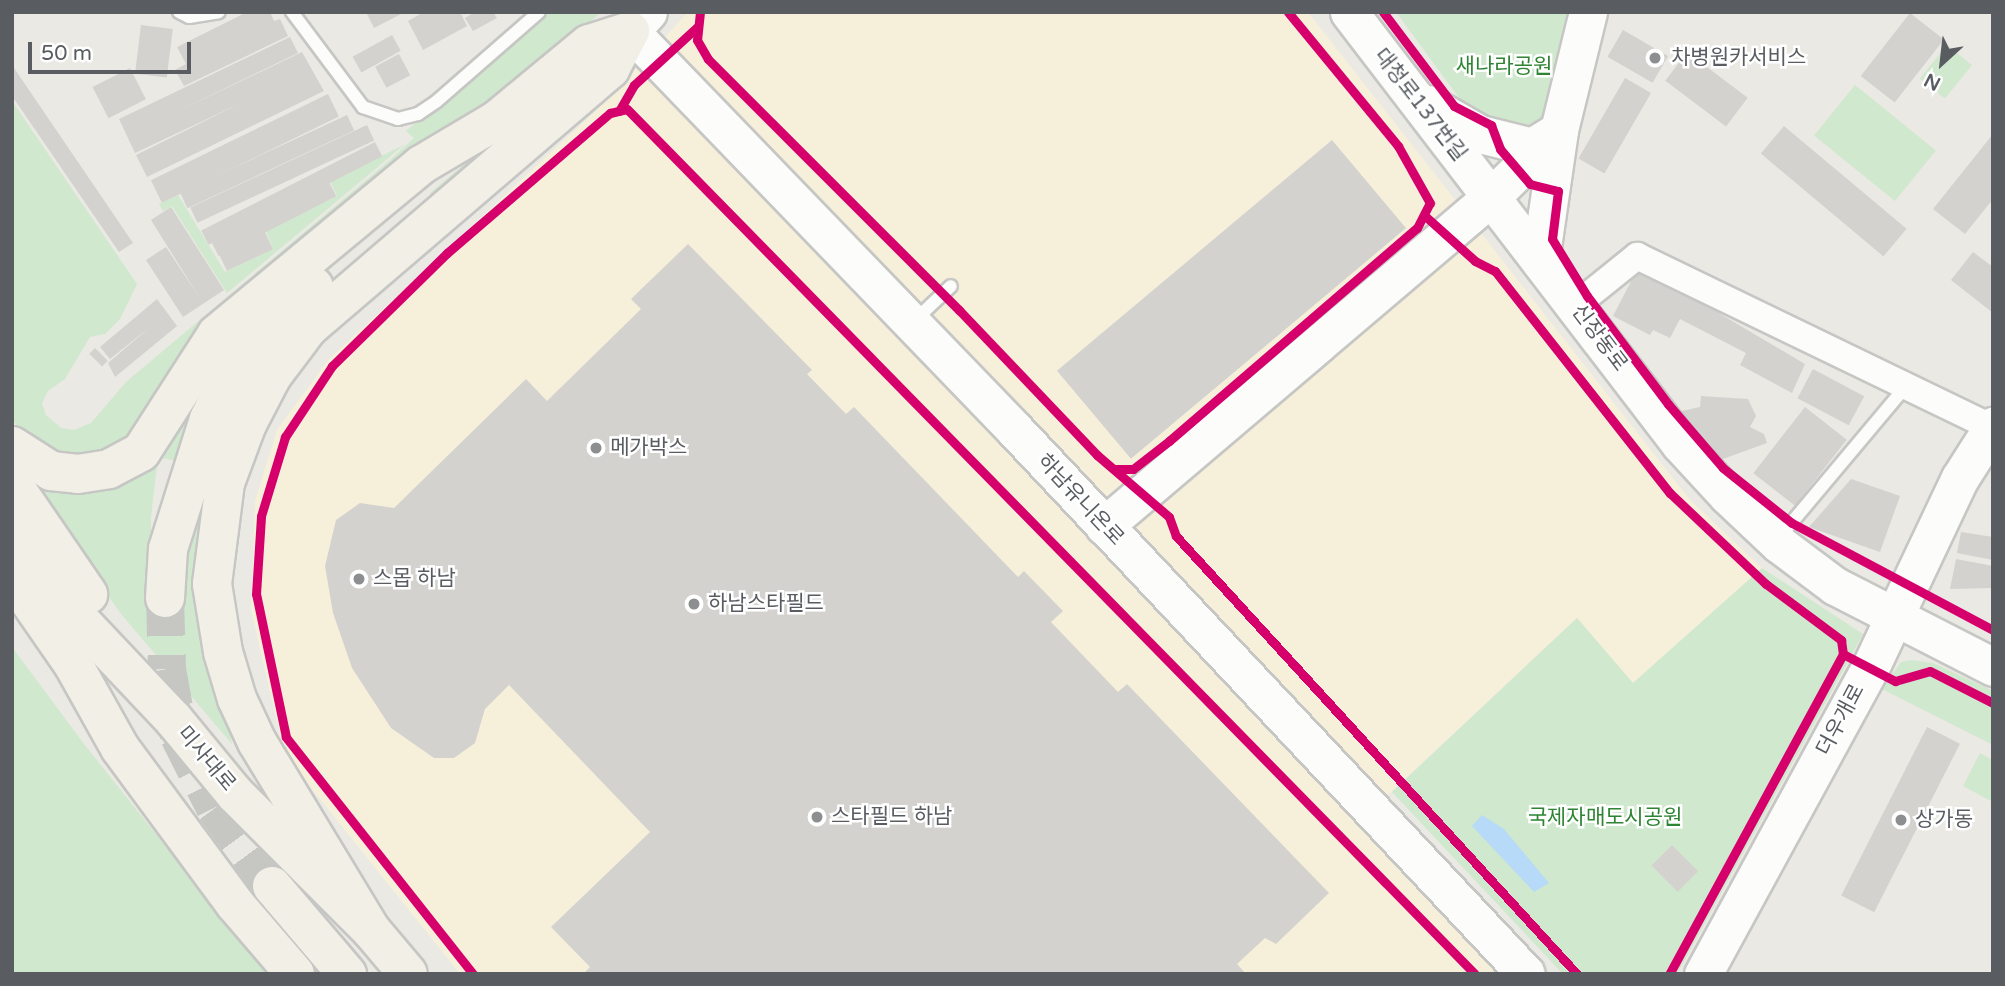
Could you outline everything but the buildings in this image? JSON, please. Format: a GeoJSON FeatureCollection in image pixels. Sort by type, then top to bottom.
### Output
{"type":"FeatureCollection","features":[{"type":"Feature","properties":{"kind":"main road","name":"대청로137번길"},"geometry":{"type":"LineString","coordinates":[[1349,12],[1491,197]]}},
{"type":"Feature","properties":{"kind":"main road"},"geometry":{"type":"LineString","coordinates":[[1541,261],[1559,130],[1588,12]]}},
{"type":"Feature","properties":{"kind":"main road"},"geometry":{"type":"LineString","coordinates":[[166,598],[168,549],[189,473],[236,365],[267,327],[496,120],[589,44],[639,22]]}},
{"type":"Feature","properties":{"kind":"main road"},"geometry":{"type":"LineString","coordinates":[[371,930],[257,743],[237,699],[223,652],[212,584],[225,483],[247,424],[272,376],[308,328],[610,69],[639,22]]}},
{"type":"Feature","properties":{"kind":"main road","name":"하남유니온로"},"geometry":{"type":"LineString","coordinates":[[639,22],[912,323],[1527,974]]}},
{"type":"Feature","properties":{"kind":"main road"},"geometry":{"type":"LineString","coordinates":[[1412,95],[1480,134],[1532,147],[1559,130]]}},
{"type":"Feature","properties":{"kind":"main road"},"geometry":{"type":"LineString","coordinates":[[12,446],[51,471],[78,474],[109,469],[141,452],[216,334],[421,165],[496,120]]}},
{"type":"Feature","properties":{"kind":"main road"},"geometry":{"type":"LineString","coordinates":[[1104,526],[1491,197],[1559,130]]}},
{"type":"Feature","properties":{"kind":"main road","name":"신장동로"},"geometry":{"type":"LineString","coordinates":[[1491,197],[1680,443],[1776,541],[1835,586],[1993,667]]}},
{"type":"Feature","properties":{"kind":"main road","name":"더우개로"},"geometry":{"type":"LineString","coordinates":[[1703,974],[1894,617],[1960,478],[1992,427]]}},
{"type":"Feature","properties":{"kind":"main road"},"geometry":{"type":"LineString","coordinates":[[12,483],[174,720]]}},
{"type":"Feature","properties":{"kind":"main road","name":"미사대로"},"geometry":{"type":"LineString","coordinates":[[12,536],[71,611],[174,720],[234,794],[371,930],[408,974]]}},
{"type":"Feature","properties":{"kind":"main road"},"geometry":{"type":"LineString","coordinates":[[12,576],[73,664],[120,748]]}},
{"type":"Feature","properties":{"kind":"main road"},"geometry":{"type":"LineString","coordinates":[[12,609],[120,748],[235,904],[295,974]]}},
{"type":"Feature","properties":{"kind":"main road"},"geometry":{"type":"LineString","coordinates":[[272,886],[347,974]]}},
{"type":"Feature","properties":{"kind":"street"},"geometry":{"type":"LineString","coordinates":[[1575,306],[1637,256],[1992,427]]}},
{"type":"Feature","properties":{"kind":"lane"},"geometry":{"type":"LineString","coordinates":[[179,12],[189,17],[219,12]]}},
{"type":"Feature","properties":{"kind":"lane"},"geometry":{"type":"LineString","coordinates":[[292,12],[363,107],[398,119],[418,114],[437,101],[539,12]]}},
{"type":"Feature","properties":{"kind":"lane"},"geometry":{"type":"LineString","coordinates":[[912,323],[951,286]]}},
{"type":"Feature","properties":{"kind":"lane"},"geometry":{"type":"LineString","coordinates":[[1776,541],[1907,385]]}},
{"type":"Feature","properties":{"kind":"shaded area"},"geometry":{"type":"Polygon","coordinates":[[[688,12],[1308,12],[1690,500],[1762,568],[1633,683],[1577,618],[1360,821],[1505,974],[460,974],[284,754],[251,609],[255,501],[277,430],[329,359],[604,103],[688,12]]]}},
{"type":"Feature","properties":{"kind":"green space"},"geometry":{"type":"Polygon","coordinates":[[[550,12],[601,12],[146,423],[97,463],[31,450],[12,418],[12,101],[137,284],[120,319],[105,334],[90,337],[65,379],[48,391],[42,403],[46,415],[61,428],[74,430],[91,423],[126,382],[414,138],[406,131],[550,12]]]}},
{"type":"Feature","properties":{"kind":"green space","name":"새나라공원"},"geometry":{"type":"Polygon","coordinates":[[[1396,12],[1574,12],[1548,122],[1493,144],[1396,12]]]}},
{"type":"Feature","properties":{"kind":"green space"},"geometry":{"type":"Polygon","coordinates":[[[1947,45],[1972,65],[1945,99],[1920,78],[1947,45]]]}},
{"type":"Feature","properties":{"kind":"green space"},"geometry":{"type":"Polygon","coordinates":[[[587,61],[433,198],[430,193],[587,61]]]}},
{"type":"Feature","properties":{"kind":"green space"},"geometry":{"type":"Polygon","coordinates":[[[1855,85],[1936,150],[1895,201],[1814,136],[1855,85]]]}},
{"type":"Feature","properties":{"kind":"green space"},"geometry":{"type":"Polygon","coordinates":[[[404,145],[227,293],[172,206],[163,211],[159,204],[178,195],[225,272],[273,249],[266,231],[337,196],[330,181],[404,145]]]}},
{"type":"Feature","properties":{"kind":"green space"},"geometry":{"type":"Polygon","coordinates":[[[218,351],[181,462],[158,457],[151,517],[151,599],[205,488],[197,563],[232,744],[121,614],[25,478],[76,488],[218,351]]]}},
{"type":"Feature","properties":{"kind":"green space","name":"국제자매도시공원"},"geometry":{"type":"Polygon","coordinates":[[[1762,568],[1863,634],[1677,974],[1563,974],[1392,792],[1577,618],[1633,683],[1762,568]]]}},
{"type":"Feature","properties":{"kind":"green space"},"geometry":{"type":"Polygon","coordinates":[[[12,647],[84,744],[268,974],[12,974],[12,647]]]}},
{"type":"Feature","properties":{"kind":"green space"},"geometry":{"type":"Polygon","coordinates":[[[1911,660],[1933,663],[1993,691],[1993,745],[1882,689],[1901,662],[1911,660]]]}},
{"type":"Feature","properties":{"kind":"green space"},"geometry":{"type":"Polygon","coordinates":[[[1980,753],[1993,760],[1993,802],[1963,786],[1980,753]]]}},
{"type":"Feature","properties":{"kind":"water"},"geometry":{"type":"Polygon","coordinates":[[[1482,815],[1504,829],[1549,883],[1534,892],[1472,826],[1482,815]]]}},
{"type":"Feature","properties":{"kind":"tunnel"},"geometry":{"type":"LineString","coordinates":[[165,598],[167,669],[179,736],[215,808],[272,886]]}},
{"type":"Feature","properties":{"kind":"cycle path"},"geometry":{"type":"LineString","coordinates":[[700,12],[697,40],[708,59],[959,310],[1097,455],[1169,517],[1176,536],[1577,974]]}},
{"type":"Feature","properties":{"kind":"cycle path"},"geometry":{"type":"LineString","coordinates":[[1115,469],[1133,469],[1169,441],[1417,228],[1430,203],[1398,146],[1288,12]]}},
{"type":"Feature","properties":{"kind":"cycle path"},"geometry":{"type":"LineString","coordinates":[[1383,12],[1454,106],[1491,125],[1500,149],[1530,184],[1558,191],[1552,239],[1587,296],[1668,404],[1723,468],[1792,523],[1993,630]]}},
{"type":"Feature","properties":{"kind":"cycle path"},"geometry":{"type":"LineString","coordinates":[[619,111],[634,85],[697,27]]}},
{"type":"Feature","properties":{"kind":"cycle path"},"geometry":{"type":"LineString","coordinates":[[473,974],[286,737],[256,594],[261,516],[285,437],[332,366],[447,253],[610,113],[627,109],[1475,974]]}},
{"type":"Feature","properties":{"kind":"cycle path"},"geometry":{"type":"LineString","coordinates":[[1424,215],[1475,261],[1495,271],[1670,493],[1766,584],[1841,640],[1843,654],[1669,974]]}},
{"type":"Feature","properties":{"kind":"cycle path"},"geometry":{"type":"LineString","coordinates":[[1843,654],[1895,681],[1930,671],[1993,703]]}},
{"type":"Feature","properties":{"kind":"place","name":"차병원카서비스"},"geometry":{"type":"Point","coordinates":[1655,58]}},
{"type":"Feature","properties":{"kind":"place","name":"메가박스"},"geometry":{"type":"Point","coordinates":[596,448]}},
{"type":"Feature","properties":{"kind":"place","name":"스몹 하남"},"geometry":{"type":"Point","coordinates":[359,579]}},
{"type":"Feature","properties":{"kind":"place","name":"하남스타필드"},"geometry":{"type":"Point","coordinates":[694,604]}},
{"type":"Feature","properties":{"kind":"place","name":"스타필드 하남"},"geometry":{"type":"Point","coordinates":[817,817]}},
{"type":"Feature","properties":{"kind":"place","name":"상가동"},"geometry":{"type":"Point","coordinates":[1901,820]}}]}
